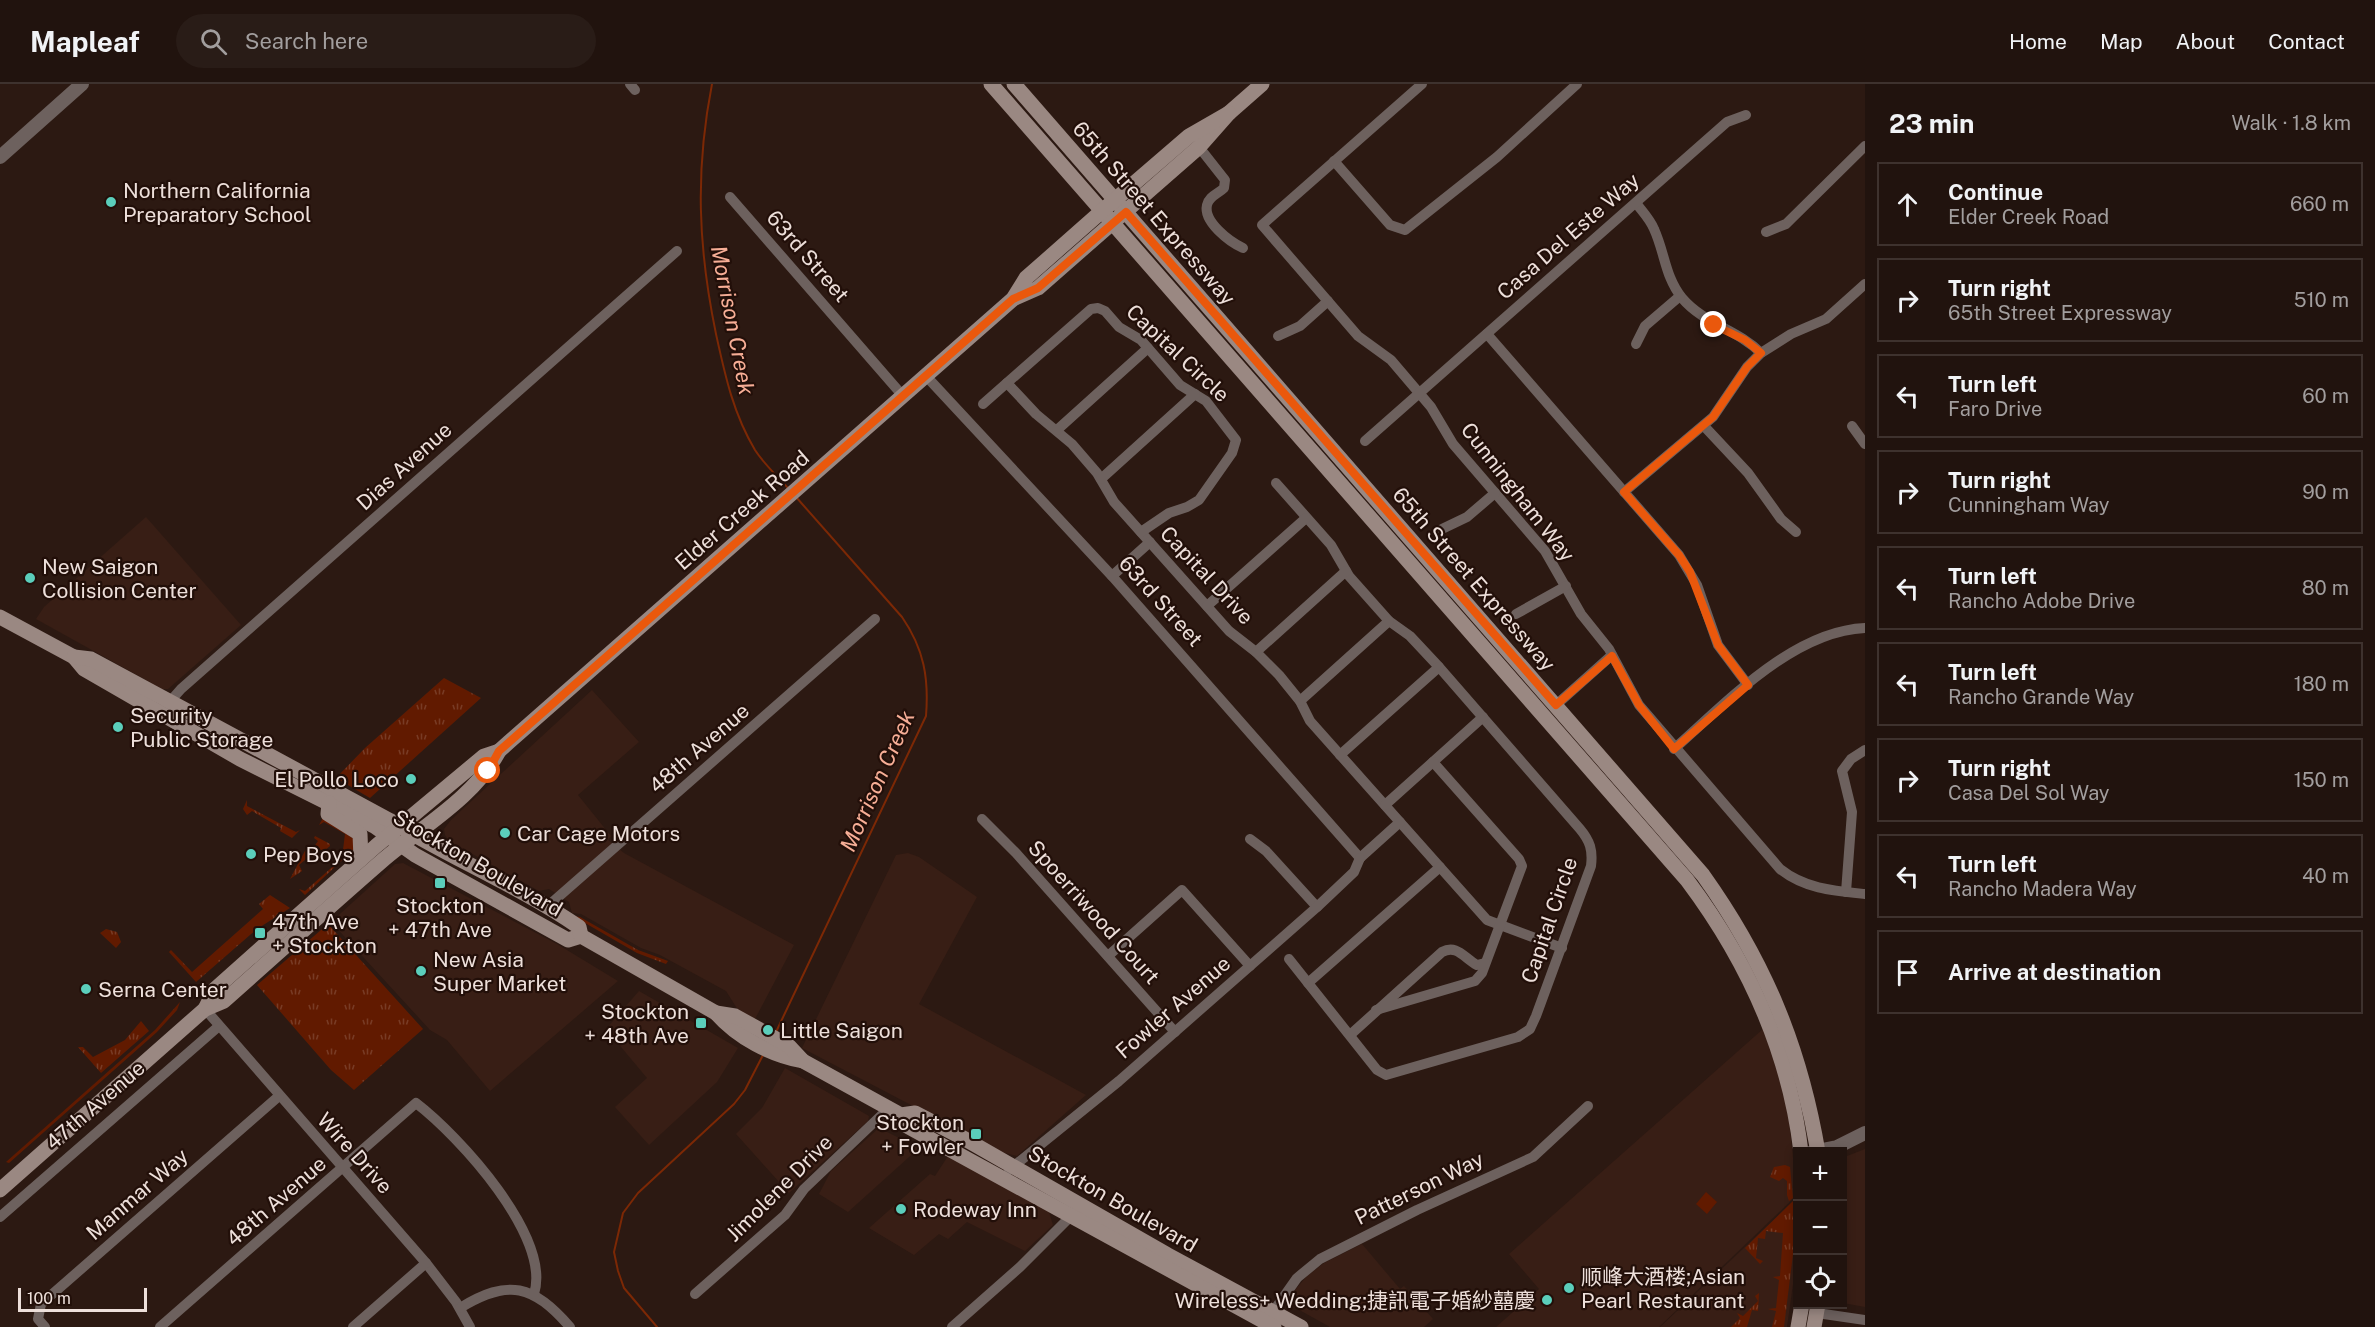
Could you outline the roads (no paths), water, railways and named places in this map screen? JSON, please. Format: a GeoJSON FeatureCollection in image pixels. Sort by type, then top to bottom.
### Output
{"type":"FeatureCollection","features":[{"type":"Feature","properties":{"kind":"main road","name":"65th Street Expressway"},"geometry":{"type":"LineString","coordinates":[[991,84],[1705,904],[1739,959],[1763,1008],[1790,1086],[1800,1147]]}},
{"type":"Feature","properties":{"kind":"main road","name":"65th Street Expressway"},"geometry":{"type":"LineString","coordinates":[[1014,84],[1703,875],[1747,940],[1769,985],[1792,1042],[1807,1092],[1815,1147]]}},
{"type":"Feature","properties":{"kind":"main road","name":"Elder Creek Road"},"geometry":{"type":"LineString","coordinates":[[1013,299],[1038,288],[1199,147],[1229,113],[1262,84]]}},
{"type":"Feature","properties":{"kind":"main road","name":"Elder Creek Road"},"geometry":{"type":"LineString","coordinates":[[402,846],[488,771],[499,751],[1013,299],[1026,278],[1102,210],[1189,136],[1229,113]]}},
{"type":"Feature","properties":{"kind":"main road","name":"Stockton Boulevard"},"geometry":{"type":"LineString","coordinates":[[0,616],[74,657],[84,669],[165,707],[395,832],[402,846],[568,940],[581,936],[717,1013],[731,1030],[758,1036],[895,1111],[915,1113],[1014,1166],[1074,1210],[1202,1287],[1274,1320],[1301,1327]]}},
{"type":"Feature","properties":{"kind":"main road","name":"Stockton Boulevard"},"geometry":{"type":"LineString","coordinates":[[165,707],[240,759],[395,832],[415,836],[549,906],[579,927],[581,936]]}},
{"type":"Feature","properties":{"kind":"main road","name":"Elder Creek Road"},"geometry":{"type":"LineString","coordinates":[[395,832],[484,756],[499,751]]}},
{"type":"Feature","properties":{"kind":"main road"},"geometry":{"type":"LineString","coordinates":[[329,802],[328,814],[360,834],[362,859]]}},
{"type":"Feature","properties":{"kind":"main road"},"geometry":{"type":"LineString","coordinates":[[442,813],[438,827],[440,840],[480,864],[486,874]]}},
{"type":"Feature","properties":{"kind":"main road","name":"47th Avenue"},"geometry":{"type":"LineString","coordinates":[[205,1009],[215,989],[395,832]]}},
{"type":"Feature","properties":{"kind":"main road","name":"47th Avenue"},"geometry":{"type":"LineString","coordinates":[[0,1190],[205,1009],[224,1001],[402,846]]}},
{"type":"Feature","properties":{"kind":"main road","name":"Stockton Boulevard"},"geometry":{"type":"LineString","coordinates":[[895,1111],[905,1125],[1002,1176],[1074,1210],[1274,1320]]}},
{"type":"Feature","properties":{"kind":"main road"},"geometry":{"type":"LineString","coordinates":[[1798,1327],[1801,1309]]}},
{"type":"Feature","properties":{"kind":"street"},"geometry":{"type":"LineString","coordinates":[[0,157],[82,84]]}},
{"type":"Feature","properties":{"kind":"street"},"geometry":{"type":"LineString","coordinates":[[1422,84],[1334,161],[1390,225],[1405,230],[1497,157],[1577,84]]}},
{"type":"Feature","properties":{"kind":"street","name":"Casa Del Este Way"},"geometry":{"type":"LineString","coordinates":[[1365,441],[1727,123],[1746,115]]}},
{"type":"Feature","properties":{"kind":"street"},"geometry":{"type":"LineString","coordinates":[[1766,232],[1786,224],[1865,146]]}},
{"type":"Feature","properties":{"kind":"street"},"geometry":{"type":"LineString","coordinates":[[1199,147],[1225,180],[1224,188],[1211,197],[1207,205],[1208,217],[1231,243],[1243,248]]}},
{"type":"Feature","properties":{"kind":"street","name":"Cunningham Way"},"geometry":{"type":"LineString","coordinates":[[1334,161],[1263,225],[1358,336],[1384,353],[1420,393],[1453,444],[1545,551],[1581,614],[1612,656],[1639,705],[1674,749],[1780,869],[1800,883],[1865,894]]}},
{"type":"Feature","properties":{"kind":"street","name":"63rd Street"},"geometry":{"type":"LineString","coordinates":[[730,197],[903,396]]}},
{"type":"Feature","properties":{"kind":"street"},"geometry":{"type":"LineString","coordinates":[[1635,203],[1654,228],[1666,271],[1680,296],[1701,316],[1745,340],[1761,353]]}},
{"type":"Feature","properties":{"kind":"street","name":"Dias Avenue"},"geometry":{"type":"LineString","coordinates":[[165,707],[181,689],[677,251]]}},
{"type":"Feature","properties":{"kind":"street"},"geometry":{"type":"LineString","coordinates":[[1624,492],[1704,426],[1723,405],[1747,367],[1761,353],[1791,334],[1826,319],[1865,284]]}},
{"type":"Feature","properties":{"kind":"street"},"geometry":{"type":"LineString","coordinates":[[1636,344],[1645,326],[1680,296]]}},
{"type":"Feature","properties":{"kind":"street"},"geometry":{"type":"LineString","coordinates":[[1278,336],[1300,326],[1328,301]]}},
{"type":"Feature","properties":{"kind":"street","name":"Capital Circle"},"geometry":{"type":"LineString","coordinates":[[983,404],[1091,309],[1098,308],[1105,311],[1119,327],[1133,334],[1148,348],[1180,385],[1206,401],[1236,440],[1232,453],[1199,500],[1169,513],[1141,532]]}},
{"type":"Feature","properties":{"kind":"street"},"geometry":{"type":"LineString","coordinates":[[1487,334],[1679,555],[1690,572],[1718,645],[1748,685]]}},
{"type":"Feature","properties":{"kind":"street"},"geometry":{"type":"LineString","coordinates":[[1057,430],[1148,348]]}},
{"type":"Feature","properties":{"kind":"street","name":"63rd Street"},"geometry":{"type":"LineString","coordinates":[[926,376],[1112,576],[1360,858]]}},
{"type":"Feature","properties":{"kind":"street","name":"Capital Drive"},"geometry":{"type":"LineString","coordinates":[[1007,384],[1036,414],[1057,430],[1101,479],[1114,502],[1234,636],[1256,651],[1300,701],[1310,721],[1487,920],[1562,948]]}},
{"type":"Feature","properties":{"kind":"street"},"geometry":{"type":"LineString","coordinates":[[1101,479],[1195,394]]}},
{"type":"Feature","properties":{"kind":"street"},"geometry":{"type":"LineString","coordinates":[[1704,426],[1748,473],[1781,519],[1796,532]]}},
{"type":"Feature","properties":{"kind":"street"},"geometry":{"type":"LineString","coordinates":[[1852,426],[1865,444]]}},
{"type":"Feature","properties":{"kind":"street","name":"Capital Circle"},"geometry":{"type":"LineString","coordinates":[[1276,483],[1331,545],[1346,571],[1389,621],[1410,636],[1439,667],[1589,840],[1592,853],[1591,866],[1530,1029],[1518,1037],[1386,1076],[1377,1070],[1289,959]]}},
{"type":"Feature","properties":{"kind":"street"},"geometry":{"type":"LineString","coordinates":[[1442,528],[1467,517],[1495,493]]}},
{"type":"Feature","properties":{"kind":"street"},"geometry":{"type":"LineString","coordinates":[[1207,606],[1306,518]]}},
{"type":"Feature","properties":{"kind":"street"},"geometry":{"type":"LineString","coordinates":[[1112,576],[1150,542]]}},
{"type":"Feature","properties":{"kind":"street"},"geometry":{"type":"LineString","coordinates":[[1256,651],[1346,571]]}},
{"type":"Feature","properties":{"kind":"street"},"geometry":{"type":"LineString","coordinates":[[1516,614],[1566,586]]}},
{"type":"Feature","properties":{"kind":"street","name":"48th Avenue"},"geometry":{"type":"LineString","coordinates":[[549,906],[875,620]]}},
{"type":"Feature","properties":{"kind":"street"},"geometry":{"type":"LineString","coordinates":[[1300,701],[1389,621]]}},
{"type":"Feature","properties":{"kind":"street"},"geometry":{"type":"LineString","coordinates":[[1674,749],[1748,685],[1812,640],[1838,631],[1865,628]]}},
{"type":"Feature","properties":{"kind":"street"},"geometry":{"type":"LineString","coordinates":[[1556,705],[1612,656]]}},
{"type":"Feature","properties":{"kind":"street"},"geometry":{"type":"LineString","coordinates":[[1340,755],[1439,667]]}},
{"type":"Feature","properties":{"kind":"street"},"geometry":{"type":"LineString","coordinates":[[1385,805],[1483,717]]}},
{"type":"Feature","properties":{"kind":"street"},"geometry":{"type":"LineString","coordinates":[[1846,892],[1852,812],[1842,771],[1851,759],[1865,750]]}},
{"type":"Feature","properties":{"kind":"street"},"geometry":{"type":"LineString","coordinates":[[1376,1010],[1475,981],[1485,963],[1522,866],[1519,858],[1433,762]]}},
{"type":"Feature","properties":{"kind":"street","name":"Spoerriwood Court"},"geometry":{"type":"LineString","coordinates":[[982,819],[1016,853],[1175,1032]]}},
{"type":"Feature","properties":{"kind":"street"},"geometry":{"type":"LineString","coordinates":[[1360,858],[1400,822]]}},
{"type":"Feature","properties":{"kind":"street"},"geometry":{"type":"LineString","coordinates":[[1250,839],[1266,851],[1317,907]]}},
{"type":"Feature","properties":{"kind":"street","name":"Fowler Avenue"},"geometry":{"type":"LineString","coordinates":[[1002,1176],[1175,1032],[1317,907],[1354,872],[1360,858]]}},
{"type":"Feature","properties":{"kind":"street"},"geometry":{"type":"LineString","coordinates":[[1308,983],[1440,867]]}},
{"type":"Feature","properties":{"kind":"street"},"geometry":{"type":"LineString","coordinates":[[1108,956],[1182,890],[1250,966]]}},
{"type":"Feature","properties":{"kind":"street"},"geometry":{"type":"LineString","coordinates":[[1350,1035],[1450,948],[1458,950],[1477,965],[1485,963]]}},
{"type":"Feature","properties":{"kind":"street","name":"Wire Drive"},"geometry":{"type":"LineString","coordinates":[[205,1009],[426,1263],[460,1308],[470,1327]]}},
{"type":"Feature","properties":{"kind":"street","name":"47th Avenue"},"geometry":{"type":"LineString","coordinates":[[0,1217],[219,1026]]}},
{"type":"Feature","properties":{"kind":"street","name":"Manmar Way"},"geometry":{"type":"LineString","coordinates":[[45,1327],[38,1319],[41,1304],[279,1096]]}},
{"type":"Feature","properties":{"kind":"street","name":"48th Avenue"},"geometry":{"type":"LineString","coordinates":[[160,1327],[416,1103],[444,1127],[488,1178],[523,1225],[537,1264],[538,1282],[534,1294]]}},
{"type":"Feature","properties":{"kind":"street","name":"Patterson Way"},"geometry":{"type":"LineString","coordinates":[[1274,1320],[1297,1278],[1320,1259],[1417,1210],[1533,1157],[1588,1106]]}},
{"type":"Feature","properties":{"kind":"street","name":"Jimolene Drive"},"geometry":{"type":"LineString","coordinates":[[695,1294],[785,1215],[804,1189],[895,1111]]}},
{"type":"Feature","properties":{"kind":"street"},"geometry":{"type":"LineString","coordinates":[[1837,1147],[1865,1133]]}},
{"type":"Feature","properties":{"kind":"street"},"geometry":{"type":"LineString","coordinates":[[952,1327],[1020,1267],[1074,1210]]}},
{"type":"Feature","properties":{"kind":"street"},"geometry":{"type":"LineString","coordinates":[[353,1327],[426,1263]]}},
{"type":"Feature","properties":{"kind":"street"},"geometry":{"type":"LineString","coordinates":[[460,1308],[495,1290],[514,1289],[534,1294],[550,1305],[570,1327]]}},
{"type":"Feature","properties":{"kind":"street"},"geometry":{"type":"LineString","coordinates":[[1814,1312],[1865,1320]]}},
{"type":"Feature","properties":{"kind":"waterway","name":"Morrison Creek"},"geometry":{"type":"LineString","coordinates":[[712,84],[703,148],[701,209],[705,270],[716,334],[731,394],[747,436],[762,460],[788,488]]}},
{"type":"Feature","properties":{"kind":"waterway","name":"Morrison Creek"},"geometry":{"type":"LineString","coordinates":[[776,1032],[926,716],[927,702],[926,676],[920,652],[902,617],[796,497]]}},
{"type":"Feature","properties":{"kind":"waterway","name":"Morrison Creek"},"geometry":{"type":"LineString","coordinates":[[657,1327],[624,1288],[618,1271],[614,1252],[623,1213],[638,1193],[734,1104],[745,1090],[763,1055]]}},
{"type":"Feature","properties":{"kind":"place","name":"Northern California Preparatory School"},"geometry":{"type":"Point","coordinates":[111,202]}},
{"type":"Feature","properties":{"kind":"place","name":"New Saigon Collision Center"},"geometry":{"type":"Point","coordinates":[30,578]}},
{"type":"Feature","properties":{"kind":"place","name":"Security Public Storage"},"geometry":{"type":"Point","coordinates":[118,727]}},
{"type":"Feature","properties":{"kind":"place","name":"El Pollo Loco"},"geometry":{"type":"Point","coordinates":[411,779]}},
{"type":"Feature","properties":{"kind":"place","name":"Car Cage Motors"},"geometry":{"type":"Point","coordinates":[505,833]}},
{"type":"Feature","properties":{"kind":"place","name":"Pep Boys"},"geometry":{"type":"Point","coordinates":[251,854]}},
{"type":"Feature","properties":{"kind":"place","name":"Stockton + 47th Ave"},"geometry":{"type":"Point","coordinates":[440,883]}},
{"type":"Feature","properties":{"kind":"place","name":"47th Ave + Stockton"},"geometry":{"type":"Point","coordinates":[260,933]}},
{"type":"Feature","properties":{"kind":"place","name":"New Asia Super Market"},"geometry":{"type":"Point","coordinates":[421,971]}},
{"type":"Feature","properties":{"kind":"place","name":"Serna Center"},"geometry":{"type":"Point","coordinates":[86,989]}},
{"type":"Feature","properties":{"kind":"place","name":"Stockton + 48th Ave"},"geometry":{"type":"Point","coordinates":[701,1023]}},
{"type":"Feature","properties":{"kind":"place","name":"Little Saigon"},"geometry":{"type":"Point","coordinates":[768,1030]}},
{"type":"Feature","properties":{"kind":"place","name":"Stockton + Fowler"},"geometry":{"type":"Point","coordinates":[976,1134]}},
{"type":"Feature","properties":{"kind":"place","name":"Rodeway Inn"},"geometry":{"type":"Point","coordinates":[901,1209]}},
{"type":"Feature","properties":{"kind":"place","name":"顺峰大酒楼;Asian Pearl Restaurant"},"geometry":{"type":"Point","coordinates":[1569,1288]}},
{"type":"Feature","properties":{"kind":"place","name":"Wireless+ Wedding;捷訊電子婚紗囍慶"},"geometry":{"type":"Point","coordinates":[1547,1300]}}]}
